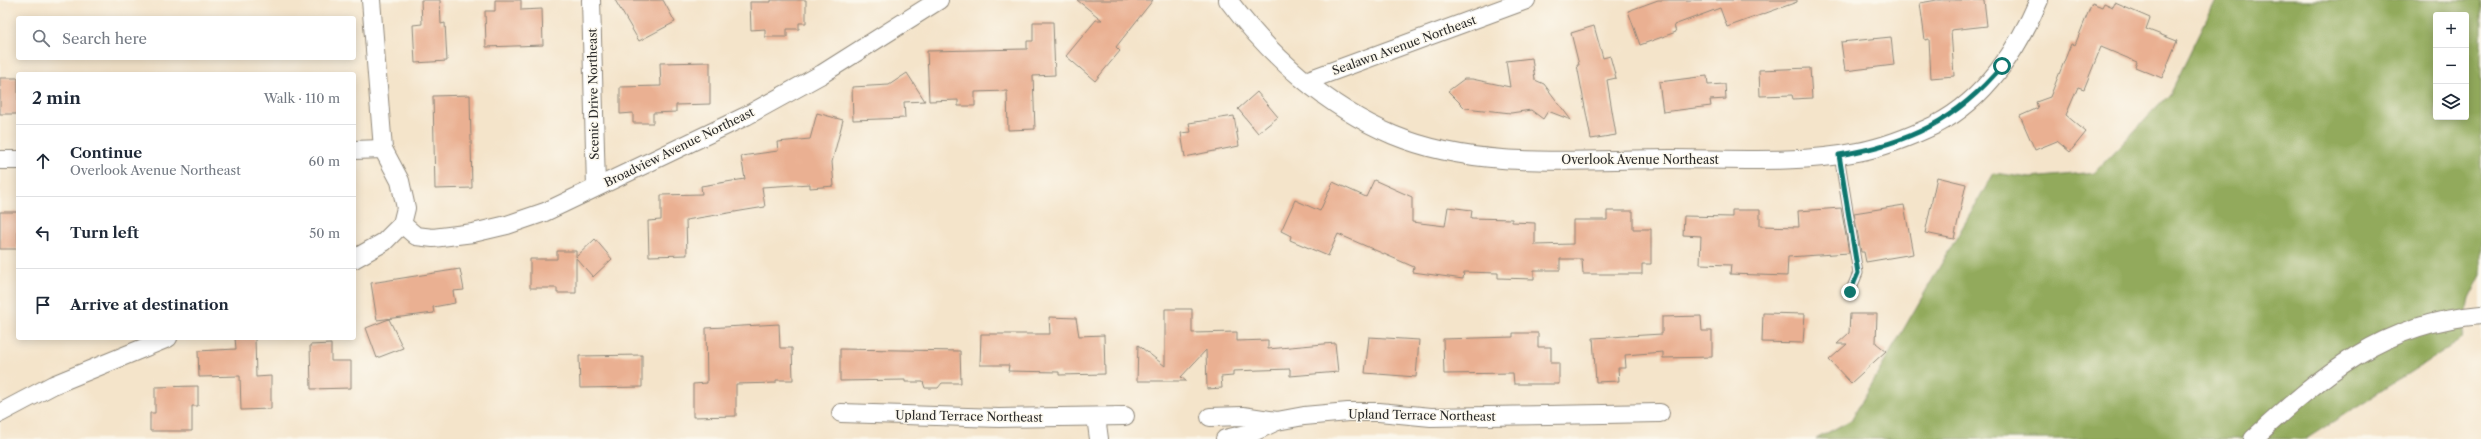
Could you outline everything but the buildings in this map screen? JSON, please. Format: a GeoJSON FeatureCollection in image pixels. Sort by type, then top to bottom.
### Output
{"type":"FeatureCollection","features":[{"type":"Feature","properties":{"kind":"street"},"geometry":{"type":"LineString","coordinates":[[356,258],[384,242],[402,224],[406,208],[400,181],[383,149],[372,0]]}},
{"type":"Feature","properties":{"kind":"street","name":"Scenic Drive Northeast"},"geometry":{"type":"LineString","coordinates":[[591,0],[596,187]]}},
{"type":"Feature","properties":{"kind":"street","name":"Broadview Avenue Northeast"},"geometry":{"type":"LineString","coordinates":[[402,224],[416,236],[428,237],[473,233],[507,225],[545,212],[746,116],[822,74],[939,0]]}},
{"type":"Feature","properties":{"kind":"street","name":"Overlook Avenue Northeast"},"geometry":{"type":"LineString","coordinates":[[1228,0],[1271,50],[1306,81],[1343,108],[1392,134],[1427,147],[1497,160],[1799,159],[1860,152],[1913,135],[1939,123],[1962,108],[1982,90],[2002,66],[2021,37],[2039,0]]}},
{"type":"Feature","properties":{"kind":"street","name":"Sealawn Avenue Northeast"},"geometry":{"type":"LineString","coordinates":[[1306,81],[1526,0]]}},
{"type":"Feature","properties":{"kind":"street"},"geometry":{"type":"LineString","coordinates":[[356,150],[383,149]]}},
{"type":"Feature","properties":{"kind":"street"},"geometry":{"type":"LineString","coordinates":[[0,160],[16,160]]}},
{"type":"Feature","properties":{"kind":"street"},"geometry":{"type":"LineString","coordinates":[[2253,439],[2308,390],[2366,348],[2422,324],[2455,317],[2481,315]]}},
{"type":"Feature","properties":{"kind":"street"},"geometry":{"type":"LineString","coordinates":[[0,413],[52,385],[163,340]]}},
{"type":"Feature","properties":{"kind":"street","name":"Upland Terrace Northeast"},"geometry":{"type":"LineString","coordinates":[[1210,417],[1249,417],[1277,422],[1304,416],[1348,412],[1379,412],[1431,417],[1660,413]]}},
{"type":"Feature","properties":{"kind":"street","name":"Upland Terrace Northeast"},"geometry":{"type":"LineString","coordinates":[[841,413],[999,418],[1125,416]]}},
{"type":"Feature","properties":{"kind":"street"},"geometry":{"type":"LineString","coordinates":[[1096,417],[1099,439]]}},
{"type":"Feature","properties":{"kind":"street"},"geometry":{"type":"LineString","coordinates":[[1225,439],[1252,433],[1277,422]]}},
{"type":"Feature","properties":{"kind":"lane"},"geometry":{"type":"LineString","coordinates":[[1839,155],[1858,273],[1850,292]]}},
{"type":"Feature","properties":{"kind":"green space"},"geometry":{"type":"Polygon","coordinates":[[[2216,0],[2481,0],[2481,274],[2469,298],[2462,339],[2306,439],[1816,439],[1851,420],[1994,173],[2031,178],[2095,172],[2170,94],[2216,0]]]}},
{"type":"Feature","properties":{"kind":"route"},"geometry":{"type":"LineString","coordinates":[[1850,292],[1854,287],[1858,273],[1839,155],[1860,152],[1886,144],[1913,135],[1939,123],[1962,108],[1982,90],[2002,66]]}}]}
